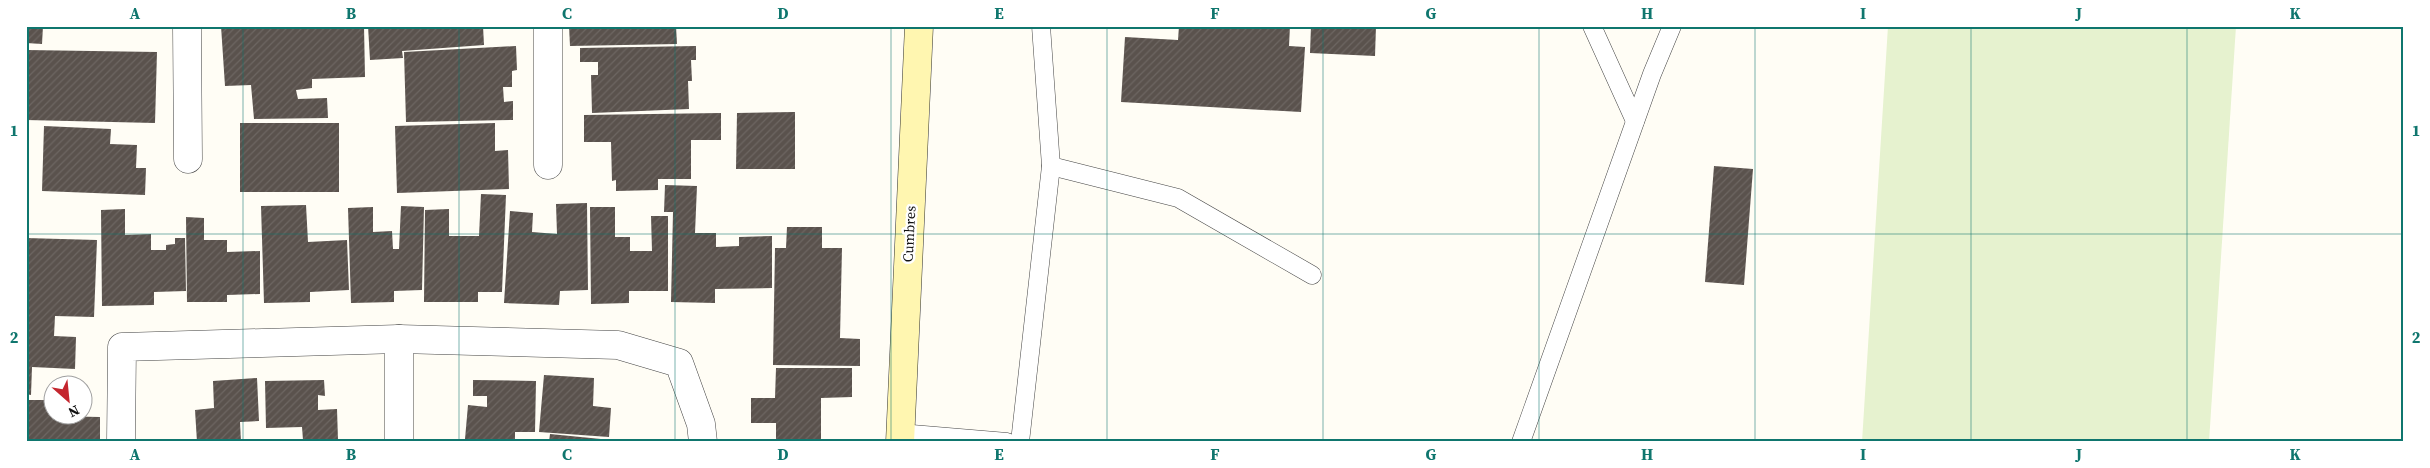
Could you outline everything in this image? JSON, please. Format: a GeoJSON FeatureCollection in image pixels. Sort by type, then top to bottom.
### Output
{"type":"FeatureCollection","features":[{"type":"Feature","properties":{"kind":"street"},"geometry":{"type":"LineString","coordinates":[[187,26],[188,159]]}},
{"type":"Feature","properties":{"kind":"street"},"geometry":{"type":"LineString","coordinates":[[548,26],[548,165]]}},
{"type":"Feature","properties":{"kind":"street","name":"Cumbres"},"geometry":{"type":"LineString","coordinates":[[900,437],[919,26]]}},
{"type":"Feature","properties":{"kind":"street"},"geometry":{"type":"LineString","coordinates":[[399,340],[399,442]]}},
{"type":"Feature","properties":{"kind":"street"},"geometry":{"type":"LineString","coordinates":[[121,442],[122,347],[399,340],[618,345],[679,363],[700,424],[703,442]]}},
{"type":"Feature","properties":{"kind":"lane"},"geometry":{"type":"LineString","coordinates":[[1020,442],[1051,166],[1041,26]]}},
{"type":"Feature","properties":{"kind":"lane"},"geometry":{"type":"LineString","coordinates":[[1592,26],[1635,121]]}},
{"type":"Feature","properties":{"kind":"lane"},"geometry":{"type":"LineString","coordinates":[[1521,442],[1635,121],[1672,26]]}},
{"type":"Feature","properties":{"kind":"lane"},"geometry":{"type":"LineString","coordinates":[[1051,166],[1178,198],[1312,275]]}},
{"type":"Feature","properties":{"kind":"lane"},"geometry":{"type":"LineString","coordinates":[[900,437],[1006,442]]}},
{"type":"Feature","properties":{"kind":"green space"},"geometry":{"type":"Polygon","coordinates":[[[1888,26],[2236,26],[2209,442],[1862,442],[1888,26]]]}},
{"type":"Feature","properties":{"kind":"building"},"geometry":{"type":"Polygon","coordinates":[[[26,26],[43,26],[42,44],[26,43],[26,26]]]}},
{"type":"Feature","properties":{"kind":"building"},"geometry":{"type":"Polygon","coordinates":[[[221,26],[364,26],[365,77],[312,79],[312,88],[296,90],[298,99],[327,98],[328,118],[254,119],[251,85],[225,86],[221,26]]]}},
{"type":"Feature","properties":{"kind":"building"},"geometry":{"type":"Polygon","coordinates":[[[368,26],[483,26],[484,45],[402,51],[403,58],[370,60],[368,26]]]}},
{"type":"Feature","properties":{"kind":"building"},"geometry":{"type":"Polygon","coordinates":[[[569,26],[676,26],[677,44],[570,46],[569,26]]]}},
{"type":"Feature","properties":{"kind":"building"},"geometry":{"type":"Polygon","coordinates":[[[1179,26],[1290,26],[1289,46],[1305,47],[1301,112],[1121,102],[1125,37],[1178,40],[1179,26]]]}},
{"type":"Feature","properties":{"kind":"building"},"geometry":{"type":"Polygon","coordinates":[[[1311,26],[1376,26],[1375,56],[1310,53],[1311,26]]]}},
{"type":"Feature","properties":{"kind":"building"},"geometry":{"type":"Polygon","coordinates":[[[516,46],[517,70],[512,71],[512,87],[503,87],[504,102],[513,101],[513,120],[406,122],[404,52],[516,46]]]}},
{"type":"Feature","properties":{"kind":"building"},"geometry":{"type":"Polygon","coordinates":[[[696,46],[696,60],[691,60],[692,81],[688,81],[689,109],[592,113],[591,75],[598,75],[598,62],[580,62],[580,48],[696,46]]]}},
{"type":"Feature","properties":{"kind":"building"},"geometry":{"type":"Polygon","coordinates":[[[26,50],[157,52],[155,123],[26,120],[26,50]]]}},
{"type":"Feature","properties":{"kind":"building"},"geometry":{"type":"Polygon","coordinates":[[[795,112],[795,169],[736,169],[737,113],[795,112]]]}},
{"type":"Feature","properties":{"kind":"building"},"geometry":{"type":"Polygon","coordinates":[[[721,113],[721,140],[691,140],[691,179],[658,179],[658,190],[616,191],[616,180],[612,181],[611,142],[584,142],[584,115],[721,113]]]}},
{"type":"Feature","properties":{"kind":"building"},"geometry":{"type":"Polygon","coordinates":[[[240,123],[339,123],[339,192],[240,192],[240,123]]]}},
{"type":"Feature","properties":{"kind":"building"},"geometry":{"type":"Polygon","coordinates":[[[495,123],[495,151],[508,150],[509,189],[397,193],[395,126],[495,123]]]}},
{"type":"Feature","properties":{"kind":"building"},"geometry":{"type":"Polygon","coordinates":[[[44,126],[111,129],[110,144],[137,145],[136,168],[146,168],[145,195],[42,191],[44,126]]]}},
{"type":"Feature","properties":{"kind":"building"},"geometry":{"type":"Polygon","coordinates":[[[1714,166],[1753,169],[1744,285],[1705,282],[1714,166]]]}},
{"type":"Feature","properties":{"kind":"building"},"geometry":{"type":"Polygon","coordinates":[[[665,185],[697,186],[695,233],[716,233],[716,247],[739,246],[739,237],[772,236],[772,288],[715,289],[715,303],[671,302],[673,212],[664,212],[665,185]]]}},
{"type":"Feature","properties":{"kind":"building"},"geometry":{"type":"Polygon","coordinates":[[[481,194],[506,195],[502,292],[478,292],[478,302],[424,302],[425,210],[449,209],[449,236],[479,236],[481,194]]]}},
{"type":"Feature","properties":{"kind":"building"},"geometry":{"type":"Polygon","coordinates":[[[587,203],[588,290],[560,291],[559,305],[504,303],[510,211],[533,213],[532,232],[557,234],[556,204],[587,203]]]}},
{"type":"Feature","properties":{"kind":"building"},"geometry":{"type":"Polygon","coordinates":[[[306,205],[308,242],[347,240],[349,290],[310,292],[310,302],[264,303],[261,206],[306,205]]]}},
{"type":"Feature","properties":{"kind":"building"},"geometry":{"type":"Polygon","coordinates":[[[401,206],[424,207],[422,290],[394,291],[394,302],[351,303],[348,208],[373,207],[373,232],[392,231],[393,249],[399,249],[401,206]]]}},
{"type":"Feature","properties":{"kind":"building"},"geometry":{"type":"Polygon","coordinates":[[[590,207],[615,207],[615,237],[630,237],[630,251],[652,251],[651,216],[668,216],[668,291],[629,291],[629,303],[591,304],[590,207]]]}},
{"type":"Feature","properties":{"kind":"building"},"geometry":{"type":"Polygon","coordinates":[[[125,209],[125,235],[151,234],[151,250],[166,250],[166,245],[175,244],[175,238],[185,238],[186,291],[154,292],[154,305],[102,306],[101,210],[125,209]]]}},
{"type":"Feature","properties":{"kind":"building"},"geometry":{"type":"Polygon","coordinates":[[[186,217],[204,218],[204,240],[227,240],[227,252],[260,251],[260,294],[227,295],[227,302],[187,302],[186,217]]]}},
{"type":"Feature","properties":{"kind":"building"},"geometry":{"type":"Polygon","coordinates":[[[787,227],[822,227],[822,248],[842,248],[840,338],[860,339],[860,366],[773,365],[775,248],[786,248],[787,227]]]}},
{"type":"Feature","properties":{"kind":"building"},"geometry":{"type":"Polygon","coordinates":[[[26,238],[97,240],[94,317],[55,316],[54,336],[76,337],[75,369],[32,367],[31,395],[26,394],[26,238]]]}},
{"type":"Feature","properties":{"kind":"building"},"geometry":{"type":"Polygon","coordinates":[[[776,368],[852,368],[852,397],[821,398],[821,442],[776,442],[776,423],[751,423],[751,398],[775,398],[776,368]]]}},
{"type":"Feature","properties":{"kind":"building"},"geometry":{"type":"Polygon","coordinates":[[[544,375],[594,378],[593,406],[611,408],[609,437],[539,432],[544,375]]]}},
{"type":"Feature","properties":{"kind":"building"},"geometry":{"type":"Polygon","coordinates":[[[257,378],[259,421],[240,422],[241,442],[197,442],[195,410],[214,408],[213,381],[257,378]]]}},
{"type":"Feature","properties":{"kind":"building"},"geometry":{"type":"Polygon","coordinates":[[[324,380],[325,396],[318,395],[318,410],[337,409],[338,440],[303,440],[302,427],[266,428],[265,381],[324,380]]]}},
{"type":"Feature","properties":{"kind":"building"},"geometry":{"type":"Polygon","coordinates":[[[473,380],[536,381],[535,432],[515,432],[515,442],[465,439],[468,405],[487,407],[487,396],[473,396],[473,380]]]}},
{"type":"Feature","properties":{"kind":"building"},"geometry":{"type":"Polygon","coordinates":[[[26,400],[42,400],[42,426],[92,426],[92,417],[100,417],[100,442],[26,442],[26,400]]]}},
{"type":"Feature","properties":{"kind":"building"},"geometry":{"type":"Polygon","coordinates":[[[550,434],[611,440],[611,442],[549,442],[550,434]]]}}]}
